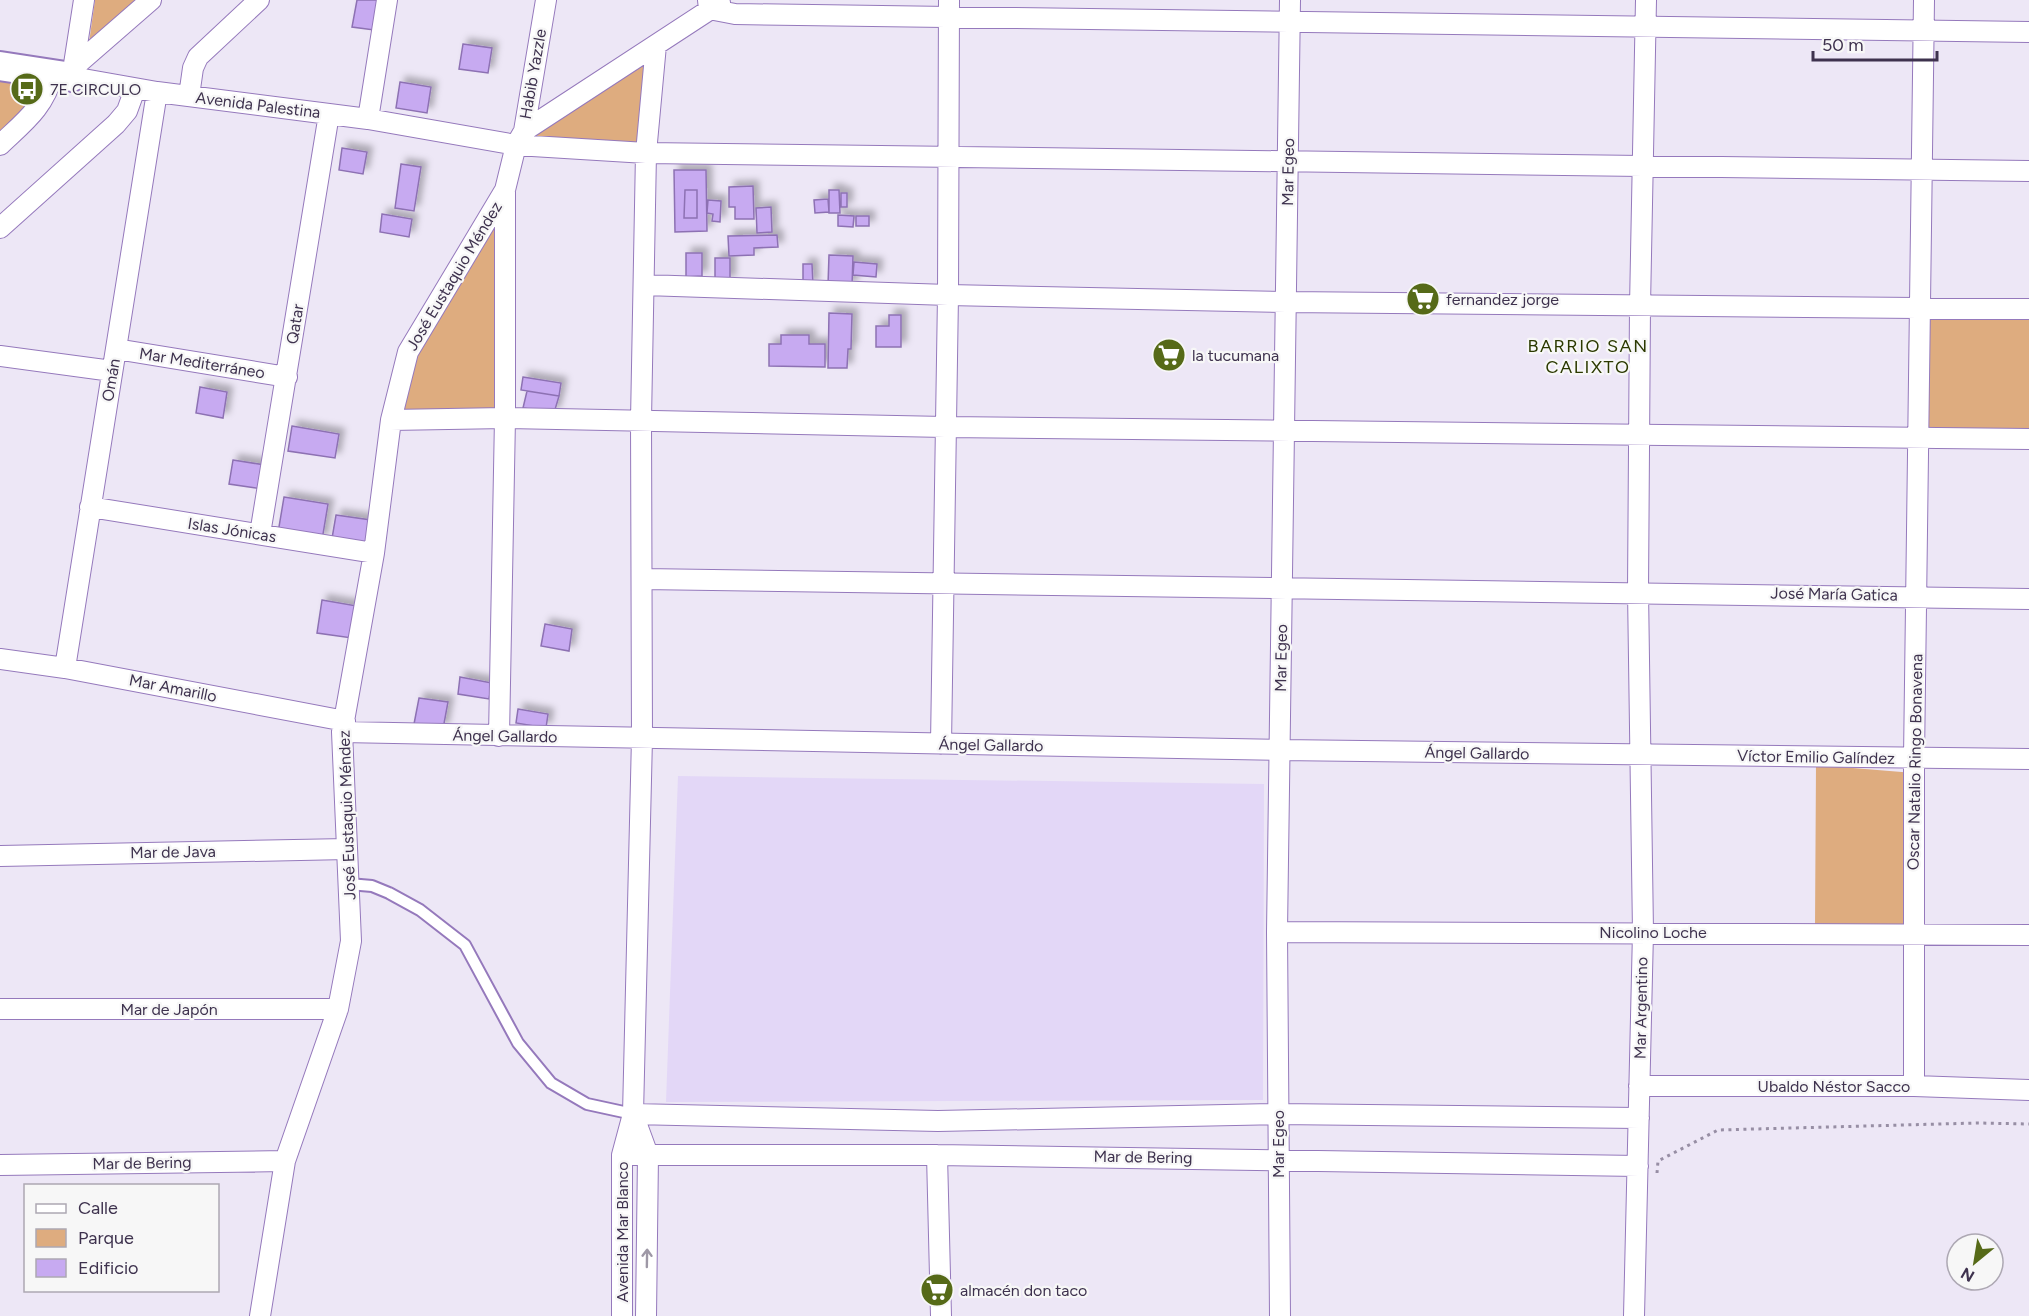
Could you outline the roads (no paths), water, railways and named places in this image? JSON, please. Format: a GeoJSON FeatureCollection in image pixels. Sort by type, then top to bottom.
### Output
{"type":"FeatureCollection","features":[{"type":"Feature","properties":{"kind":"street"},"geometry":{"type":"LineString","coordinates":[[66,73],[84,0]]}},
{"type":"Feature","properties":{"kind":"street"},"geometry":{"type":"LineString","coordinates":[[0,145],[33,114],[66,73],[151,0]]}},
{"type":"Feature","properties":{"kind":"street"},"geometry":{"type":"LineString","coordinates":[[189,96],[192,68],[198,57],[259,0]]}},
{"type":"Feature","properties":{"kind":"street"},"geometry":{"type":"LineString","coordinates":[[368,119],[387,0]]}},
{"type":"Feature","properties":{"kind":"street","name":"Habib Yazzle"},"geometry":{"type":"LineString","coordinates":[[505,190],[520,138],[546,0]]}},
{"type":"Feature","properties":{"kind":"street","name":"Mar Egeo"},"geometry":{"type":"LineString","coordinates":[[1280,1316],[1277,932],[1290,0]]}},
{"type":"Feature","properties":{"kind":"street","name":"Mar Argentino"},"geometry":{"type":"LineString","coordinates":[[1634,1316],[1643,932],[1638,591],[1640,306],[1646,0]]}},
{"type":"Feature","properties":{"kind":"street","name":"Oscar Natalio Ringo Bonavena"},"geometry":{"type":"LineString","coordinates":[[1914,1086],[1914,758],[1918,595],[1924,0]]}},
{"type":"Feature","properties":{"kind":"street"},"geometry":{"type":"LineString","coordinates":[[520,138],[714,3],[735,14],[949,8],[1290,21],[2029,32]]}},
{"type":"Feature","properties":{"kind":"street"},"geometry":{"type":"LineString","coordinates":[[941,744],[948,295],[949,8]]}},
{"type":"Feature","properties":{"kind":"street"},"geometry":{"type":"LineString","coordinates":[[646,1316],[648,1155],[633,1114],[642,738],[644,579],[641,420],[646,153],[656,45]]}},
{"type":"Feature","properties":{"kind":"street","name":"Avenida Palestina"},"geometry":{"type":"LineString","coordinates":[[0,66],[66,73],[157,92],[646,153],[1288,159],[2029,171]]}},
{"type":"Feature","properties":{"kind":"street"},"geometry":{"type":"LineString","coordinates":[[0,228],[116,124],[127,111],[135,89]]}},
{"type":"Feature","properties":{"kind":"street","name":"Omán"},"geometry":{"type":"LineString","coordinates":[[65,668],[157,92]]}},
{"type":"Feature","properties":{"kind":"street","name":"Qatar"},"geometry":{"type":"LineString","coordinates":[[260,534],[329,114]]}},
{"type":"Feature","properties":{"kind":"street"},"geometry":{"type":"LineString","coordinates":[[499,736],[505,418],[505,190]]}},
{"type":"Feature","properties":{"kind":"street","name":"José Eustaquio Méndez"},"geometry":{"type":"LineString","coordinates":[[260,1316],[285,1161],[338,1009],[351,941],[343,726],[374,553],[391,420],[408,352],[505,190]]}},
{"type":"Feature","properties":{"kind":"street"},"geometry":{"type":"LineString","coordinates":[[645,285],[948,295],[1286,302],[2029,309]]}},
{"type":"Feature","properties":{"kind":"street","name":"Mar Mediterráneo"},"geometry":{"type":"LineString","coordinates":[[116,349],[287,377]]}},
{"type":"Feature","properties":{"kind":"street"},"geometry":{"type":"LineString","coordinates":[[0,356],[112,372]]}},
{"type":"Feature","properties":{"kind":"street"},"geometry":{"type":"LineString","coordinates":[[391,420],[505,418],[945,427],[2029,439]]}},
{"type":"Feature","properties":{"kind":"street","name":"Islas Jónicas"},"geometry":{"type":"LineString","coordinates":[[90,507],[374,553]]}},
{"type":"Feature","properties":{"kind":"street","name":"José María Gatica"},"geometry":{"type":"LineString","coordinates":[[644,579],[1282,589],[1918,595],[2029,599]]}},
{"type":"Feature","properties":{"kind":"street","name":"Mar Amarillo"},"geometry":{"type":"LineString","coordinates":[[0,659],[65,668],[343,726]]}},
{"type":"Feature","properties":{"kind":"street","name":"Ángel Gallardo"},"geometry":{"type":"LineString","coordinates":[[343,726],[499,736],[1639,755]]}},
{"type":"Feature","properties":{"kind":"street","name":"Víctor Emilio Galíndez"},"geometry":{"type":"LineString","coordinates":[[1639,755],[2029,759]]}},
{"type":"Feature","properties":{"kind":"street","name":"Mar de Java"},"geometry":{"type":"LineString","coordinates":[[0,856],[347,849]]}},
{"type":"Feature","properties":{"kind":"street","name":"Nicolino Loche"},"geometry":{"type":"LineString","coordinates":[[1277,932],[2029,935]]}},
{"type":"Feature","properties":{"kind":"street","name":"Mar de Japón"},"geometry":{"type":"LineString","coordinates":[[0,1009],[338,1009]]}},
{"type":"Feature","properties":{"kind":"street","name":"Ubaldo Néstor Sacco"},"geometry":{"type":"LineString","coordinates":[[1639,1086],[1914,1086],[2029,1089]]}},
{"type":"Feature","properties":{"kind":"street"},"geometry":{"type":"LineString","coordinates":[[633,1114],[938,1121],[1278,1114],[1638,1118]]}},
{"type":"Feature","properties":{"kind":"street","name":"Avenida Mar Blanco"},"geometry":{"type":"LineString","coordinates":[[622,1316],[622,1155],[633,1114]]}},
{"type":"Feature","properties":{"kind":"street","name":"Mar de Bering"},"geometry":{"type":"LineString","coordinates":[[622,1155],[937,1155],[1638,1166]]}},
{"type":"Feature","properties":{"kind":"street"},"geometry":{"type":"LineString","coordinates":[[937,1155],[940,1316]]}},
{"type":"Feature","properties":{"kind":"street","name":"Mar de Bering"},"geometry":{"type":"LineString","coordinates":[[0,1165],[285,1161]]}},
{"type":"Feature","properties":{"kind":"lane"},"geometry":{"type":"LineString","coordinates":[[349,884],[372,886],[389,892],[420,910],[465,945],[518,1043],[551,1083],[587,1104],[633,1114]]}},
{"type":"Feature","properties":{"kind":"place","name":"7E CIRCULO"},"geometry":{"type":"Point","coordinates":[27,89]}},
{"type":"Feature","properties":{"kind":"place","name":"fernandez jorge"},"geometry":{"type":"Point","coordinates":[1423,299]}},
{"type":"Feature","properties":{"kind":"place","name":"la tucumana"},"geometry":{"type":"Point","coordinates":[1169,355]}},
{"type":"Feature","properties":{"kind":"place","name":"almacén don taco"},"geometry":{"type":"Point","coordinates":[937,1290]}},
{"type":"Feature","properties":{"kind":"district","name":"BARRIO SAN CALIXTO"},"geometry":{"type":"Point","coordinates":[1588,356]}}]}
